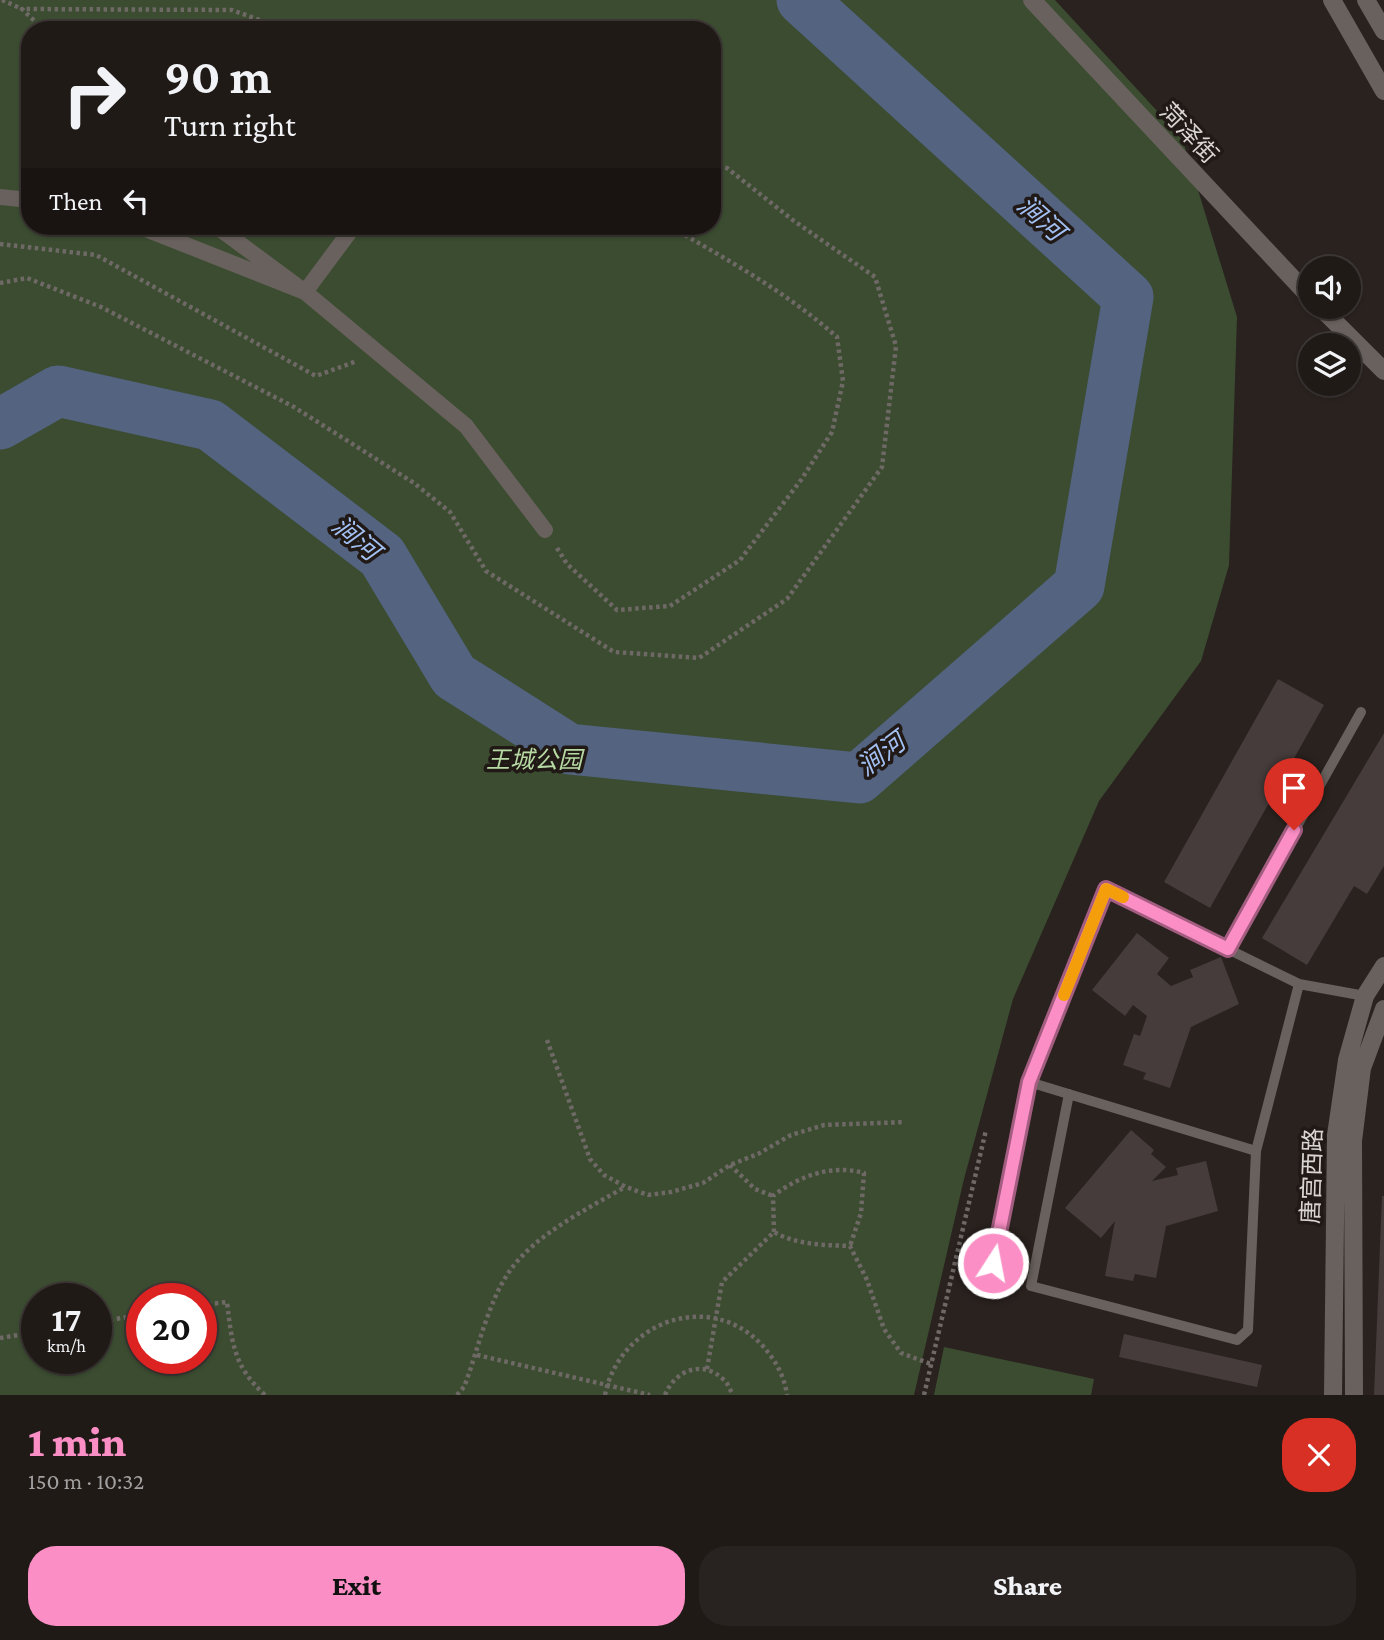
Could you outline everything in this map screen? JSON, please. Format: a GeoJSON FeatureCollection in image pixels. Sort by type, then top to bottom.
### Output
{"type":"FeatureCollection","features":[{"type":"Feature","properties":{"kind":"street","name":"菏泽街"},"geometry":{"type":"LineString","coordinates":[[1032,0],[1298,284]]}},
{"type":"Feature","properties":{"kind":"street"},"geometry":{"type":"LineString","coordinates":[[1332,0],[1384,91]]}},
{"type":"Feature","properties":{"kind":"street"},"geometry":{"type":"LineString","coordinates":[[1366,0],[1384,31]]}},
{"type":"Feature","properties":{"kind":"street"},"geometry":{"type":"LineString","coordinates":[[0,197],[21,199]]}},
{"type":"Feature","properties":{"kind":"street"},"geometry":{"type":"LineString","coordinates":[[161,235],[305,292]]}},
{"type":"Feature","properties":{"kind":"street"},"geometry":{"type":"LineString","coordinates":[[228,235],[305,292],[466,426],[545,530]]}},
{"type":"Feature","properties":{"kind":"street"},"geometry":{"type":"LineString","coordinates":[[305,292],[347,235]]}},
{"type":"Feature","properties":{"kind":"street"},"geometry":{"type":"LineString","coordinates":[[1332,319],[1384,371]]}},
{"type":"Feature","properties":{"kind":"street","name":"唐宫西路"},"geometry":{"type":"LineString","coordinates":[[1333,1395],[1336,1135],[1347,1060],[1366,996],[1384,966]]}},
{"type":"Feature","properties":{"kind":"street","name":"唐宫西路"},"geometry":{"type":"LineString","coordinates":[[1354,1395],[1353,1140],[1362,1068],[1384,1010]]}},
{"type":"Feature","properties":{"kind":"lane"},"geometry":{"type":"LineString","coordinates":[[1228,949],[1361,712]]}},
{"type":"Feature","properties":{"kind":"lane"},"geometry":{"type":"LineString","coordinates":[[988,1289],[1029,1082],[1106,889],[1298,984],[1366,996]]}},
{"type":"Feature","properties":{"kind":"lane"},"geometry":{"type":"LineString","coordinates":[[1069,1094],[1031,1286],[1237,1340],[1248,1330],[1256,1150],[1298,984]]}},
{"type":"Feature","properties":{"kind":"lane"},"geometry":{"type":"LineString","coordinates":[[1029,1082],[1256,1150]]}},
{"type":"Feature","properties":{"kind":"path"},"geometry":{"type":"LineString","coordinates":[[2,0],[22,9],[35,21]]}},
{"type":"Feature","properties":{"kind":"path"},"geometry":{"type":"LineString","coordinates":[[22,9],[232,10],[262,21]]}},
{"type":"Feature","properties":{"kind":"path"},"geometry":{"type":"LineString","coordinates":[[0,283],[27,278],[101,307],[294,407],[414,483],[450,512],[486,572],[614,652],[699,658],[787,599],[882,467],[896,346],[875,277],[794,221],[727,168],[721,167]]}},
{"type":"Feature","properties":{"kind":"path"},"geometry":{"type":"LineString","coordinates":[[545,530],[568,564],[617,610],[670,606],[740,560],[801,480],[832,432],[844,381],[837,337],[812,315],[762,280],[684,235]]}},
{"type":"Feature","properties":{"kind":"path"},"geometry":{"type":"LineString","coordinates":[[0,244],[96,255],[316,376],[379,353]]}},
{"type":"Feature","properties":{"kind":"path"},"geometry":{"type":"LineString","coordinates":[[547,1040],[590,1159],[604,1175],[648,1195],[704,1183],[730,1165],[758,1154],[791,1135],[824,1125],[905,1122]]}},
{"type":"Feature","properties":{"kind":"path"},"geometry":{"type":"LineString","coordinates":[[924,1395],[986,1130]]}},
{"type":"Feature","properties":{"kind":"path"},"geometry":{"type":"LineString","coordinates":[[730,1165],[755,1189],[773,1196]]}},
{"type":"Feature","properties":{"kind":"path"},"geometry":{"type":"LineString","coordinates":[[773,1196],[794,1180],[814,1174],[850,1169],[864,1173],[861,1213],[850,1246],[867,1280],[884,1329],[901,1353],[931,1364]]}},
{"type":"Feature","properties":{"kind":"path"},"geometry":{"type":"LineString","coordinates":[[457,1395],[464,1387],[488,1316],[509,1272],[537,1241],[626,1187]]}},
{"type":"Feature","properties":{"kind":"path"},"geometry":{"type":"LineString","coordinates":[[707,1369],[722,1282],[774,1232],[773,1196]]}},
{"type":"Feature","properties":{"kind":"path"},"geometry":{"type":"LineString","coordinates":[[774,1232],[785,1238],[814,1245],[850,1246]]}},
{"type":"Feature","properties":{"kind":"path"},"geometry":{"type":"LineString","coordinates":[[217,1304],[227,1302],[233,1351],[253,1384],[265,1395]]}},
{"type":"Feature","properties":{"kind":"path"},"geometry":{"type":"LineString","coordinates":[[605,1395],[613,1368],[638,1338],[656,1326],[684,1318],[716,1318],[734,1324],[751,1335],[766,1350],[779,1367],[787,1395]]}},
{"type":"Feature","properties":{"kind":"path"},"geometry":{"type":"LineString","coordinates":[[0,1338],[21,1335]]}},
{"type":"Feature","properties":{"kind":"path"},"geometry":{"type":"LineString","coordinates":[[477,1355],[650,1395]]}},
{"type":"Feature","properties":{"kind":"path"},"geometry":{"type":"LineString","coordinates":[[664,1395],[671,1381],[685,1371],[707,1369],[725,1380],[733,1395]]}},
{"type":"Feature","properties":{"kind":"green space","name":"王城公园"},"geometry":{"type":"Polygon","coordinates":[[[0,0],[1055,0],[1182,138],[1237,317],[1229,565],[1201,661],[1099,801],[1013,999],[964,1179],[914,1395],[0,1395],[0,0]]]}},
{"type":"Feature","properties":{"kind":"green space"},"geometry":{"type":"Polygon","coordinates":[[[944,1347],[1094,1379],[1091,1395],[934,1395],[944,1347]]]}},
{"type":"Feature","properties":{"kind":"building"},"geometry":{"type":"Polygon","coordinates":[[[1278,679],[1324,705],[1210,908],[1164,882],[1278,679]]]}},
{"type":"Feature","properties":{"kind":"building"},"geometry":{"type":"Polygon","coordinates":[[[1384,733],[1384,866],[1367,894],[1354,886],[1307,965],[1262,938],[1384,733]]]}},
{"type":"Feature","properties":{"kind":"building"},"geometry":{"type":"Polygon","coordinates":[[[1137,933],[1169,958],[1157,974],[1171,986],[1193,977],[1190,970],[1221,957],[1239,1004],[1191,1027],[1170,1088],[1143,1079],[1146,1073],[1123,1065],[1134,1034],[1140,1036],[1147,1016],[1133,1005],[1125,1016],[1092,990],[1137,933]]]}},
{"type":"Feature","properties":{"kind":"building"},"geometry":{"type":"Polygon","coordinates":[[[1131,1130],[1154,1150],[1151,1154],[1166,1167],[1152,1181],[1178,1175],[1176,1168],[1206,1161],[1218,1211],[1166,1226],[1156,1278],[1135,1274],[1133,1281],[1105,1276],[1115,1221],[1101,1238],[1065,1208],[1131,1130]]]}},
{"type":"Feature","properties":{"kind":"building"},"geometry":{"type":"Polygon","coordinates":[[[1382,1196],[1384,1395],[1374,1395],[1382,1196]]]}},
{"type":"Feature","properties":{"kind":"building"},"geometry":{"type":"Polygon","coordinates":[[[1124,1334],[1262,1365],[1257,1387],[1119,1357],[1124,1334]]]}},
{"type":"Feature","properties":{"kind":"waterway","name":"涧河"},"geometry":{"type":"LineString","coordinates":[[0,424],[58,391],[210,425],[382,556],[454,676],[569,749],[859,778],[1079,586],[1128,297],[802,0]]}},
{"type":"Feature","properties":{"kind":"slow traffic"},"geometry":{"type":"LineString","coordinates":[[1064,995],[1106,889],[1123,897]]}},
{"type":"Feature","properties":{"kind":"route"},"geometry":{"type":"LineString","coordinates":[[993,1263],[1029,1082],[1106,889],[1228,949],[1294,830]]}}]}
